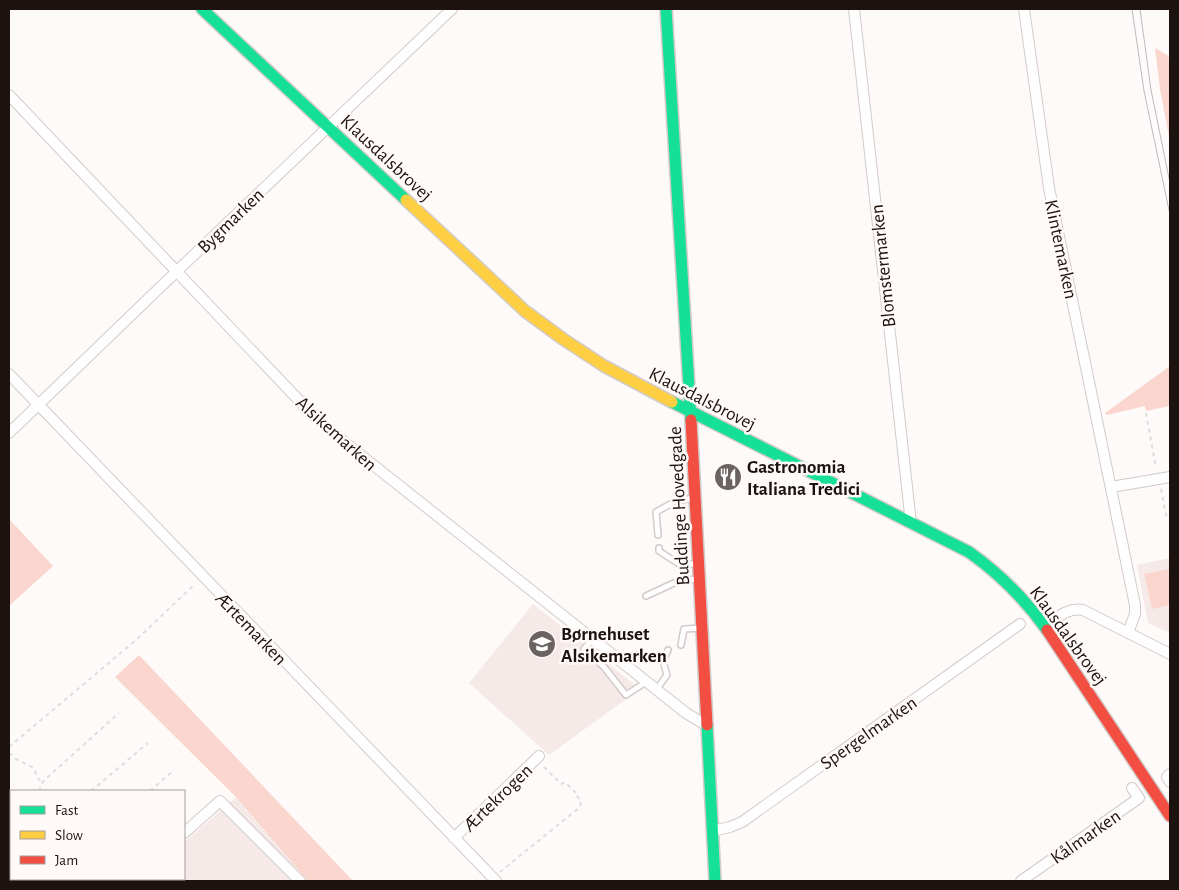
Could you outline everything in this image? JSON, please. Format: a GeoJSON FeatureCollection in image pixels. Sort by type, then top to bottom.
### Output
{"type":"FeatureCollection","features":[{"type":"Feature","properties":{"kind":"street","name":"Klausdalsbrovej"},"geometry":{"type":"LineString","coordinates":[[202,9],[525,311],[564,339],[604,366],[690,412],[969,552],[994,570],[1014,589],[1045,626],[1170,816]]}},
{"type":"Feature","properties":{"kind":"street","name":"Bygmarken"},"geometry":{"type":"LineString","coordinates":[[9,434],[38,404],[452,9]]}},
{"type":"Feature","properties":{"kind":"street","name":"Buddinge Hovedgade"},"geometry":{"type":"LineString","coordinates":[[666,9],[703,628],[706,725],[715,881]]}},
{"type":"Feature","properties":{"kind":"street","name":"Blomstermarken"},"geometry":{"type":"LineString","coordinates":[[854,9],[911,523]]}},
{"type":"Feature","properties":{"kind":"street","name":"Klintemarken"},"geometry":{"type":"LineString","coordinates":[[1024,9],[1050,188],[1135,605],[1135,614],[1128,633]]}},
{"type":"Feature","properties":{"kind":"street","name":"Alsikemarken"},"geometry":{"type":"LineString","coordinates":[[9,95],[310,412],[343,441],[656,690],[686,713],[706,725]]}},
{"type":"Feature","properties":{"kind":"street","name":"Ærtemarken"},"geometry":{"type":"LineString","coordinates":[[9,374],[494,880]]}},
{"type":"Feature","properties":{"kind":"street"},"geometry":{"type":"LineString","coordinates":[[1111,488],[1170,477]]}},
{"type":"Feature","properties":{"kind":"street"},"geometry":{"type":"LineString","coordinates":[[1045,626],[1067,612],[1076,609],[1083,610],[1170,654]]}},
{"type":"Feature","properties":{"kind":"street","name":"Spergelmarken"},"geometry":{"type":"LineString","coordinates":[[712,831],[742,822],[1020,624]]}},
{"type":"Feature","properties":{"kind":"street","name":"Ærtekrogen"},"geometry":{"type":"LineString","coordinates":[[454,838],[538,757]]}},
{"type":"Feature","properties":{"kind":"street"},"geometry":{"type":"LineString","coordinates":[[1170,774],[1167,777],[1170,782]]}},
{"type":"Feature","properties":{"kind":"street","name":"Kålmarken"},"geometry":{"type":"LineString","coordinates":[[1021,881],[1139,798],[1132,788]]}},
{"type":"Feature","properties":{"kind":"street"},"geometry":{"type":"LineString","coordinates":[[185,832],[220,801],[300,881]]}},
{"type":"Feature","properties":{"kind":"lane"},"geometry":{"type":"LineString","coordinates":[[658,535],[656,512],[676,501],[695,498]]}},
{"type":"Feature","properties":{"kind":"lane"},"geometry":{"type":"LineString","coordinates":[[659,548],[659,551],[680,564],[699,564]]}},
{"type":"Feature","properties":{"kind":"lane"},"geometry":{"type":"LineString","coordinates":[[646,596],[674,583],[700,578]]}},
{"type":"Feature","properties":{"kind":"lane"},"geometry":{"type":"LineString","coordinates":[[681,645],[684,629],[703,628]]}},
{"type":"Feature","properties":{"kind":"lane"},"geometry":{"type":"LineString","coordinates":[[593,639],[584,649],[604,667],[626,696],[646,682]]}},
{"type":"Feature","properties":{"kind":"lane"},"geometry":{"type":"LineString","coordinates":[[656,690],[667,675],[663,662],[668,650]]}},
{"type":"Feature","properties":{"kind":"path"},"geometry":{"type":"LineString","coordinates":[[1146,413],[1166,515],[1170,514]]}},
{"type":"Feature","properties":{"kind":"path"},"geometry":{"type":"LineString","coordinates":[[9,747],[136,640],[203,576]]}},
{"type":"Feature","properties":{"kind":"path"},"geometry":{"type":"LineString","coordinates":[[39,790],[42,783],[119,713]]}},
{"type":"Feature","properties":{"kind":"path"},"geometry":{"type":"LineString","coordinates":[[92,790],[148,743]]}},
{"type":"Feature","properties":{"kind":"path"},"geometry":{"type":"LineString","coordinates":[[9,753],[16,759],[34,768],[37,777],[42,783]]}},
{"type":"Feature","properties":{"kind":"path"},"geometry":{"type":"LineString","coordinates":[[494,880],[580,807],[581,801],[577,794],[565,782],[561,784],[538,757]]}},
{"type":"Feature","properties":{"kind":"path"},"geometry":{"type":"LineString","coordinates":[[151,790],[174,770]]}},
{"type":"Feature","properties":{"kind":"shaded area"},"geometry":{"type":"Polygon","coordinates":[[[1155,48],[1170,59],[1170,142],[1160,89],[1155,48]]]}},
{"type":"Feature","properties":{"kind":"shaded area"},"geometry":{"type":"Polygon","coordinates":[[[1170,366],[1170,406],[1146,411],[1145,406],[1107,415],[1105,413],[1170,366]]]}},
{"type":"Feature","properties":{"kind":"shaded area"},"geometry":{"type":"Polygon","coordinates":[[[9,519],[53,566],[9,606],[9,519]]]}},
{"type":"Feature","properties":{"kind":"shaded area"},"geometry":{"type":"Polygon","coordinates":[[[1170,558],[1170,633],[1148,623],[1137,565],[1170,558]]]}},
{"type":"Feature","properties":{"kind":"shaded area"},"geometry":{"type":"Polygon","coordinates":[[[1170,569],[1170,605],[1152,609],[1144,574],[1170,569]]]}},
{"type":"Feature","properties":{"kind":"shaded area","name":"Børnehuset Alsikemarken"},"geometry":{"type":"Polygon","coordinates":[[[533,604],[640,689],[549,755],[469,683],[533,604]]]}},
{"type":"Feature","properties":{"kind":"shaded area"},"geometry":{"type":"Polygon","coordinates":[[[139,655],[353,881],[308,881],[236,797],[115,677],[139,655]]]}},
{"type":"Feature","properties":{"kind":"shaded area"},"geometry":{"type":"Polygon","coordinates":[[[236,797],[308,881],[139,881],[185,880],[185,841],[236,797]]]}},
{"type":"Feature","properties":{"kind":"tram line"},"geometry":{"type":"LineString","coordinates":[[1132,9],[1144,91],[1170,215]]}},
{"type":"Feature","properties":{"kind":"tram line"},"geometry":{"type":"LineString","coordinates":[[1140,9],[1151,90],[1170,183]]}},
{"type":"Feature","properties":{"kind":"traffic: fast"},"geometry":{"type":"LineString","coordinates":[[202,9],[406,200]]}},
{"type":"Feature","properties":{"kind":"traffic: fast"},"geometry":{"type":"LineString","coordinates":[[666,9],[691,420]]}},
{"type":"Feature","properties":{"kind":"traffic: fast"},"geometry":{"type":"LineString","coordinates":[[672,402],[969,552],[1011,588],[1047,630]]}},
{"type":"Feature","properties":{"kind":"traffic: fast"},"geometry":{"type":"LineString","coordinates":[[707,725],[715,881]]}},
{"type":"Feature","properties":{"kind":"traffic: slow"},"geometry":{"type":"LineString","coordinates":[[406,200],[525,311],[604,366],[672,402]]}},
{"type":"Feature","properties":{"kind":"traffic: jam"},"geometry":{"type":"LineString","coordinates":[[691,420],[707,725]]}},
{"type":"Feature","properties":{"kind":"traffic: jam"},"geometry":{"type":"LineString","coordinates":[[1047,630],[1170,816]]}},
{"type":"Feature","properties":{"kind":"place","name":"Gastronomia Italiana Tredici"},"geometry":{"type":"Point","coordinates":[728,477]}},
{"type":"Feature","properties":{"kind":"place","name":"Børnehuset Alsikemarken"},"geometry":{"type":"Point","coordinates":[542,644]}}]}
